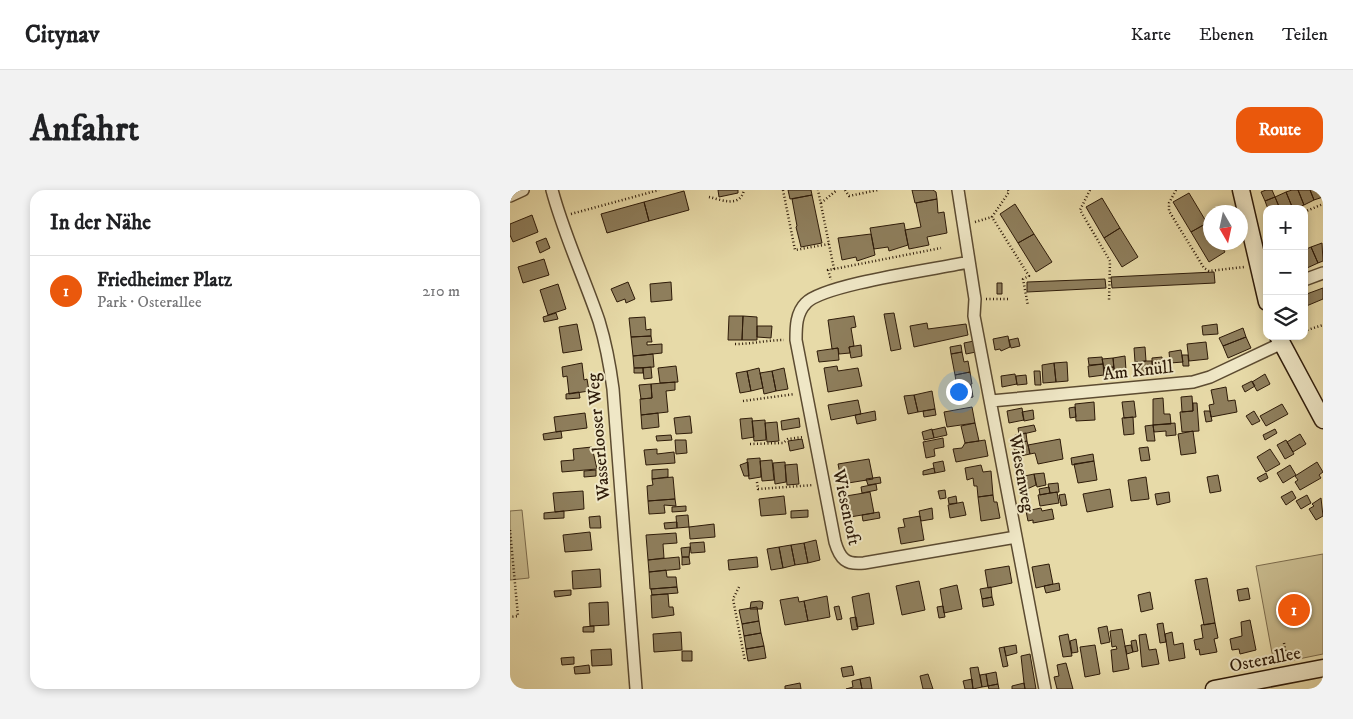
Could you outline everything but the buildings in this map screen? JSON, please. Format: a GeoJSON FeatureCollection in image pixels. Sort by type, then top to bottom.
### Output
{"type":"FeatureCollection","features":[{"type":"Feature","properties":{"kind":"street"},"geometry":{"type":"LineString","coordinates":[[510,196],[523,190]]}},
{"type":"Feature","properties":{"kind":"street","name":"Wasserlooser Weg"},"geometry":{"type":"LineString","coordinates":[[552,190],[559,217],[598,321],[608,355],[613,389],[636,689]]}},
{"type":"Feature","properties":{"kind":"street","name":"Wiesenweg"},"geometry":{"type":"LineString","coordinates":[[958,190],[975,299],[974,316],[1045,689]]}},
{"type":"Feature","properties":{"kind":"street"},"geometry":{"type":"LineString","coordinates":[[1241,190],[1266,295]]}},
{"type":"Feature","properties":{"kind":"street"},"geometry":{"type":"LineString","coordinates":[[834,289],[969,262]]}},
{"type":"Feature","properties":{"kind":"street"},"geometry":{"type":"LineString","coordinates":[[1308,279],[1323,273]]}},
{"type":"Feature","properties":{"kind":"street","name":"Wiesentoft"},"geometry":{"type":"LineString","coordinates":[[834,289],[817,295],[805,304],[798,314],[796,340],[839,556],[853,564],[1016,537]]}},
{"type":"Feature","properties":{"kind":"street"},"geometry":{"type":"LineString","coordinates":[[1279,340],[1323,420]]}},
{"type":"Feature","properties":{"kind":"street","name":"Am Knüll"},"geometry":{"type":"LineString","coordinates":[[991,401],[1193,382],[1210,377],[1279,340]]}},
{"type":"Feature","properties":{"kind":"street","name":"Osterallee"},"geometry":{"type":"LineString","coordinates":[[1214,689],[1323,668]]}},
{"type":"Feature","properties":{"kind":"path"},"geometry":{"type":"LineString","coordinates":[[559,217],[659,190]]}},
{"type":"Feature","properties":{"kind":"path"},"geometry":{"type":"LineString","coordinates":[[709,197],[736,202],[744,190]]}},
{"type":"Feature","properties":{"kind":"path"},"geometry":{"type":"LineString","coordinates":[[783,190],[795,250],[829,244]]}},
{"type":"Feature","properties":{"kind":"path"},"geometry":{"type":"LineString","coordinates":[[818,190],[834,269]]}},
{"type":"Feature","properties":{"kind":"path"},"geometry":{"type":"LineString","coordinates":[[821,204],[837,190]]}},
{"type":"Feature","properties":{"kind":"path"},"geometry":{"type":"LineString","coordinates":[[845,190],[849,196],[878,190]]}},
{"type":"Feature","properties":{"kind":"path"},"geometry":{"type":"LineString","coordinates":[[964,225],[992,217],[1010,192],[1008,190]]}},
{"type":"Feature","properties":{"kind":"path"},"geometry":{"type":"LineString","coordinates":[[1090,190],[1080,210],[1110,261],[1109,301]]}},
{"type":"Feature","properties":{"kind":"path"},"geometry":{"type":"LineString","coordinates":[[1176,190],[1169,203],[1169,211],[1204,268],[1209,271],[1259,266]]}},
{"type":"Feature","properties":{"kind":"path"},"geometry":{"type":"LineString","coordinates":[[1308,210],[1323,204]]}},
{"type":"Feature","properties":{"kind":"path"},"geometry":{"type":"LineString","coordinates":[[992,217],[1029,276],[1023,279],[1028,306]]}},
{"type":"Feature","properties":{"kind":"path"},"geometry":{"type":"LineString","coordinates":[[834,289],[828,270],[941,248]]}},
{"type":"Feature","properties":{"kind":"path"},"geometry":{"type":"LineString","coordinates":[[975,299],[1010,298]]}},
{"type":"Feature","properties":{"kind":"path"},"geometry":{"type":"LineString","coordinates":[[1308,330],[1323,326]]}},
{"type":"Feature","properties":{"kind":"path"},"geometry":{"type":"LineString","coordinates":[[735,344],[796,340]]}},
{"type":"Feature","properties":{"kind":"path"},"geometry":{"type":"LineString","coordinates":[[743,401],[790,395]]}},
{"type":"Feature","properties":{"kind":"path"},"geometry":{"type":"LineString","coordinates":[[750,444],[784,443],[788,439]]}},
{"type":"Feature","properties":{"kind":"path"},"geometry":{"type":"LineString","coordinates":[[758,482],[758,489],[824,484]]}},
{"type":"Feature","properties":{"kind":"path"},"geometry":{"type":"LineString","coordinates":[[510,530],[518,616],[510,616]]}},
{"type":"Feature","properties":{"kind":"path"},"geometry":{"type":"LineString","coordinates":[[740,587],[733,599],[745,661]]}},
{"type":"Feature","properties":{"kind":"path"},"geometry":{"type":"LineString","coordinates":[[1284,643],[1290,674]]}},
{"type":"Feature","properties":{"kind":"shaded area"},"geometry":{"type":"Polygon","coordinates":[[[522,510],[529,578],[510,580],[510,511],[522,510]]]}},
{"type":"Feature","properties":{"kind":"shaded area"},"geometry":{"type":"Polygon","coordinates":[[[1323,554],[1323,654],[1274,664],[1256,566],[1323,554]]]}},
{"type":"Feature","properties":{"kind":"place","name":"Friedheimer Platz"},"geometry":{"type":"Point","coordinates":[1294,610]}}]}
